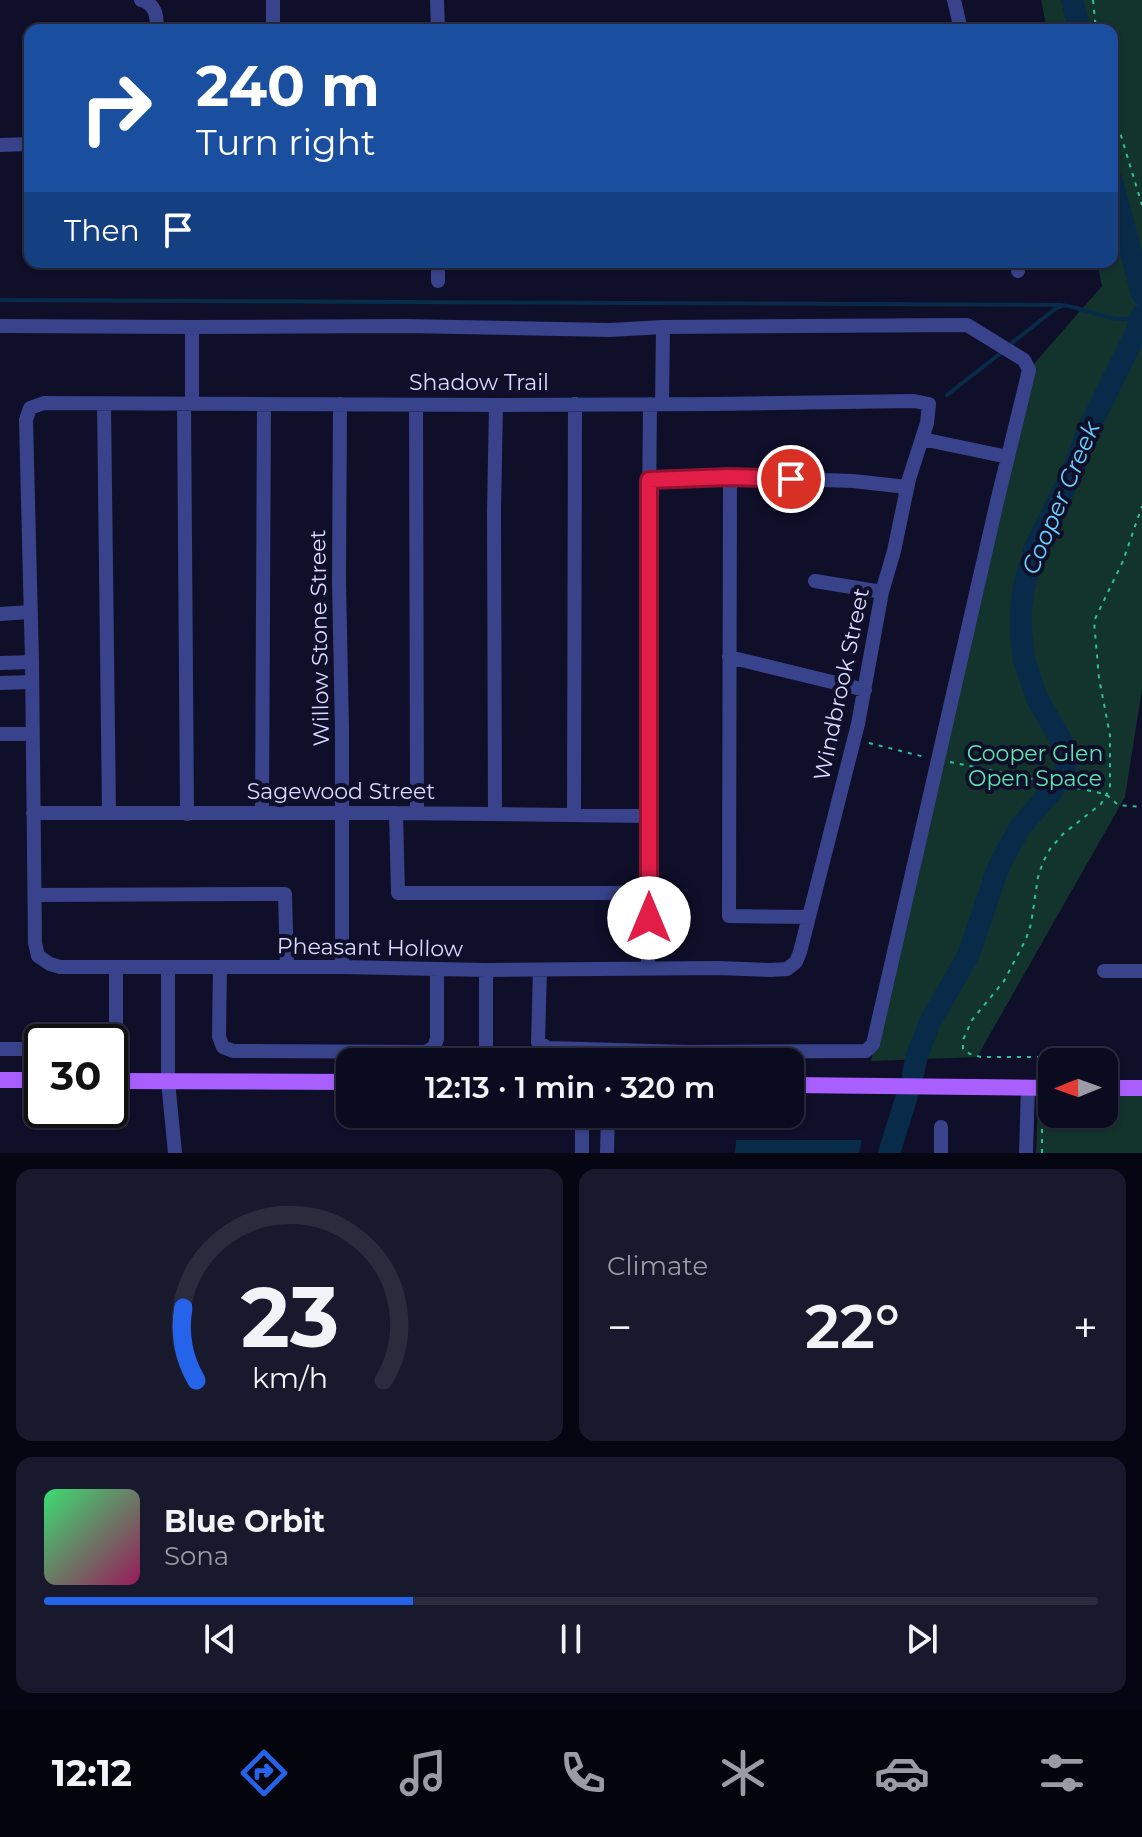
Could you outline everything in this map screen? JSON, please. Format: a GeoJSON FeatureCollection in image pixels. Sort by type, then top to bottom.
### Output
{"type":"FeatureCollection","features":[{"type":"Feature","properties":{"kind":"main road"},"geometry":{"type":"LineString","coordinates":[[0,1080],[24,1080]]}},
{"type":"Feature","properties":{"kind":"main road"},"geometry":{"type":"LineString","coordinates":[[128,1081],[336,1082]]}},
{"type":"Feature","properties":{"kind":"main road"},"geometry":{"type":"LineString","coordinates":[[804,1085],[1038,1087]]}},
{"type":"Feature","properties":{"kind":"main road"},"geometry":{"type":"LineString","coordinates":[[1118,1088],[1142,1088]]}},
{"type":"Feature","properties":{"kind":"street"},"geometry":{"type":"LineString","coordinates":[[141,0],[148,2],[157,14],[157,24]]}},
{"type":"Feature","properties":{"kind":"street"},"geometry":{"type":"LineString","coordinates":[[273,0],[273,24]]}},
{"type":"Feature","properties":{"kind":"street"},"geometry":{"type":"LineString","coordinates":[[437,0],[438,24]]}},
{"type":"Feature","properties":{"kind":"street"},"geometry":{"type":"LineString","coordinates":[[954,0],[960,24]]}},
{"type":"Feature","properties":{"kind":"street"},"geometry":{"type":"LineString","coordinates":[[0,145],[24,144]]}},
{"type":"Feature","properties":{"kind":"street"},"geometry":{"type":"LineString","coordinates":[[438,268],[438,281]]}},
{"type":"Feature","properties":{"kind":"street"},"geometry":{"type":"LineString","coordinates":[[0,326],[405,326],[610,330],[967,325],[1024,360],[1029,370],[873,1044],[866,1051],[687,1052],[548,1048],[538,1042],[540,970]]}},
{"type":"Feature","properties":{"kind":"street"},"geometry":{"type":"LineString","coordinates":[[187,814],[188,404],[192,327]]}},
{"type":"Feature","properties":{"kind":"street"},"geometry":{"type":"LineString","coordinates":[[648,969],[649,480],[663,327]]}},
{"type":"Feature","properties":{"kind":"street","name":"Shadow Trail"},"geometry":{"type":"LineString","coordinates":[[30,612],[26,420],[30,408],[44,403],[496,405],[914,401],[929,404]]}},
{"type":"Feature","properties":{"kind":"street"},"geometry":{"type":"LineString","coordinates":[[104,404],[109,813]]}},
{"type":"Feature","properties":{"kind":"street"},"geometry":{"type":"LineString","coordinates":[[262,813],[264,404]]}},
{"type":"Feature","properties":{"kind":"street","name":"Willow Stone Street"},"geometry":{"type":"LineString","coordinates":[[340,404],[342,967]]}},
{"type":"Feature","properties":{"kind":"street"},"geometry":{"type":"LineString","coordinates":[[574,815],[575,404]]}},
{"type":"Feature","properties":{"kind":"street","name":"Windbrook Street"},"geometry":{"type":"LineString","coordinates":[[787,969],[796,962],[800,952],[856,734],[882,592],[907,487],[927,423],[929,404]]}},
{"type":"Feature","properties":{"kind":"street"},"geometry":{"type":"LineString","coordinates":[[416,405],[417,813]]}},
{"type":"Feature","properties":{"kind":"street"},"geometry":{"type":"LineString","coordinates":[[495,813],[496,405]]}},
{"type":"Feature","properties":{"kind":"street"},"geometry":{"type":"LineString","coordinates":[[922,439],[1008,457]]}},
{"type":"Feature","properties":{"kind":"street"},"geometry":{"type":"LineString","coordinates":[[649,480],[730,477],[853,481],[907,487]]}},
{"type":"Feature","properties":{"kind":"street"},"geometry":{"type":"LineString","coordinates":[[730,477],[729,916],[809,917]]}},
{"type":"Feature","properties":{"kind":"street"},"geometry":{"type":"LineString","coordinates":[[815,581],[882,592]]}},
{"type":"Feature","properties":{"kind":"street"},"geometry":{"type":"LineString","coordinates":[[0,614],[30,612],[35,895],[285,894],[287,967]]}},
{"type":"Feature","properties":{"kind":"street"},"geometry":{"type":"LineString","coordinates":[[729,657],[865,690]]}},
{"type":"Feature","properties":{"kind":"street"},"geometry":{"type":"LineString","coordinates":[[0,663],[32,662]]}},
{"type":"Feature","properties":{"kind":"street"},"geometry":{"type":"LineString","coordinates":[[0,683],[31,682]]}},
{"type":"Feature","properties":{"kind":"street"},"geometry":{"type":"LineString","coordinates":[[0,734],[32,734]]}},
{"type":"Feature","properties":{"kind":"street","name":"Sagewood Street"},"geometry":{"type":"LineString","coordinates":[[33,813],[650,816]]}},
{"type":"Feature","properties":{"kind":"street"},"geometry":{"type":"LineString","coordinates":[[396,813],[398,893],[649,893]]}},
{"type":"Feature","properties":{"kind":"street","name":"Pheasant Hollow"},"geometry":{"type":"LineString","coordinates":[[35,895],[38,956],[60,967],[787,969]]}},
{"type":"Feature","properties":{"kind":"street"},"geometry":{"type":"LineString","coordinates":[[116,967],[116,1024]]}},
{"type":"Feature","properties":{"kind":"street"},"geometry":{"type":"LineString","coordinates":[[168,967],[168,1081],[175,1153]]}},
{"type":"Feature","properties":{"kind":"street"},"geometry":{"type":"LineString","coordinates":[[220,967],[219,1037],[223,1047],[233,1051],[426,1052],[434,1047],[437,1039],[437,969]]}},
{"type":"Feature","properties":{"kind":"street"},"geometry":{"type":"LineString","coordinates":[[486,970],[486,1048]]}},
{"type":"Feature","properties":{"kind":"street"},"geometry":{"type":"LineString","coordinates":[[1104,971],[1142,971]]}},
{"type":"Feature","properties":{"kind":"street"},"geometry":{"type":"LineString","coordinates":[[0,1049],[24,1049]]}},
{"type":"Feature","properties":{"kind":"street"},"geometry":{"type":"LineString","coordinates":[[1026,1153],[1028,1087]]}},
{"type":"Feature","properties":{"kind":"street"},"geometry":{"type":"LineString","coordinates":[[941,1127],[941,1153]]}},
{"type":"Feature","properties":{"kind":"street"},"geometry":{"type":"LineString","coordinates":[[582,1128],[582,1153]]}},
{"type":"Feature","properties":{"kind":"street"},"geometry":{"type":"LineString","coordinates":[[607,1153],[608,1128]]}},
{"type":"Feature","properties":{"kind":"path"},"geometry":{"type":"LineString","coordinates":[[1093,0],[1095,24]]}},
{"type":"Feature","properties":{"kind":"path"},"geometry":{"type":"LineString","coordinates":[[1118,126],[1142,205]]}},
{"type":"Feature","properties":{"kind":"path"},"geometry":{"type":"LineString","coordinates":[[1038,1057],[973,1056],[963,1049],[963,1040],[976,1015],[1004,981],[1026,939],[1038,877],[1050,849],[1107,795],[1111,781],[1110,735],[1093,628],[1095,616],[1123,561],[1142,506]]}},
{"type":"Feature","properties":{"kind":"path"},"geometry":{"type":"LineString","coordinates":[[1022,776],[1107,795],[1118,805],[1142,807]]}},
{"type":"Feature","properties":{"kind":"path"},"geometry":{"type":"LineString","coordinates":[[1042,1128],[1042,1153]]}},
{"type":"Feature","properties":{"kind":"green space","name":"Cooper Glen Open Space"},"geometry":{"type":"Polygon","coordinates":[[[1041,0],[1142,0],[1142,689],[1125,797],[977,1057],[871,1061],[1032,366],[1102,286],[1098,268],[1118,268],[1118,24],[1046,24],[1041,0]]]}},
{"type":"Feature","properties":{"kind":"green space"},"geometry":{"type":"Polygon","coordinates":[[[1118,1096],[1142,1096],[1142,1153],[1036,1153],[1038,1102],[1038,1128],[1118,1128],[1118,1096]]]}},
{"type":"Feature","properties":{"kind":"water"},"geometry":{"type":"Polygon","coordinates":[[[736,1140],[862,1140],[859,1153],[735,1153],[736,1140]]]}},
{"type":"Feature","properties":{"kind":"waterway","name":"Cooper Creek"},"geometry":{"type":"LineString","coordinates":[[1072,0],[1078,24]]}},
{"type":"Feature","properties":{"kind":"waterway","name":"Cooper Creek"},"geometry":{"type":"LineString","coordinates":[[1118,204],[1142,294]]}},
{"type":"Feature","properties":{"kind":"waterway"},"geometry":{"type":"LineString","coordinates":[[0,300],[1061,305],[1110,318],[1142,316]]}},
{"type":"Feature","properties":{"kind":"waterway"},"geometry":{"type":"LineString","coordinates":[[1008,346],[1062,306]]}},
{"type":"Feature","properties":{"kind":"waterway","name":"Cooper Creek"},"geometry":{"type":"LineString","coordinates":[[913,1074],[930,1022],[969,954],[998,868],[1020,827],[1065,772],[1065,747],[1037,698],[1024,660],[1021,634],[1024,586],[1035,548],[1142,315]]}},
{"type":"Feature","properties":{"kind":"waterway"},"geometry":{"type":"LineString","coordinates":[[947,395],[1002,352]]}},
{"type":"Feature","properties":{"kind":"waterway","name":"Cooper Creek"},"geometry":{"type":"LineString","coordinates":[[889,1153],[907,1096]]}},
{"type":"Feature","properties":{"kind":"route"},"geometry":{"type":"LineString","coordinates":[[649,918],[649,480],[730,477],[791,479]]}}]}
